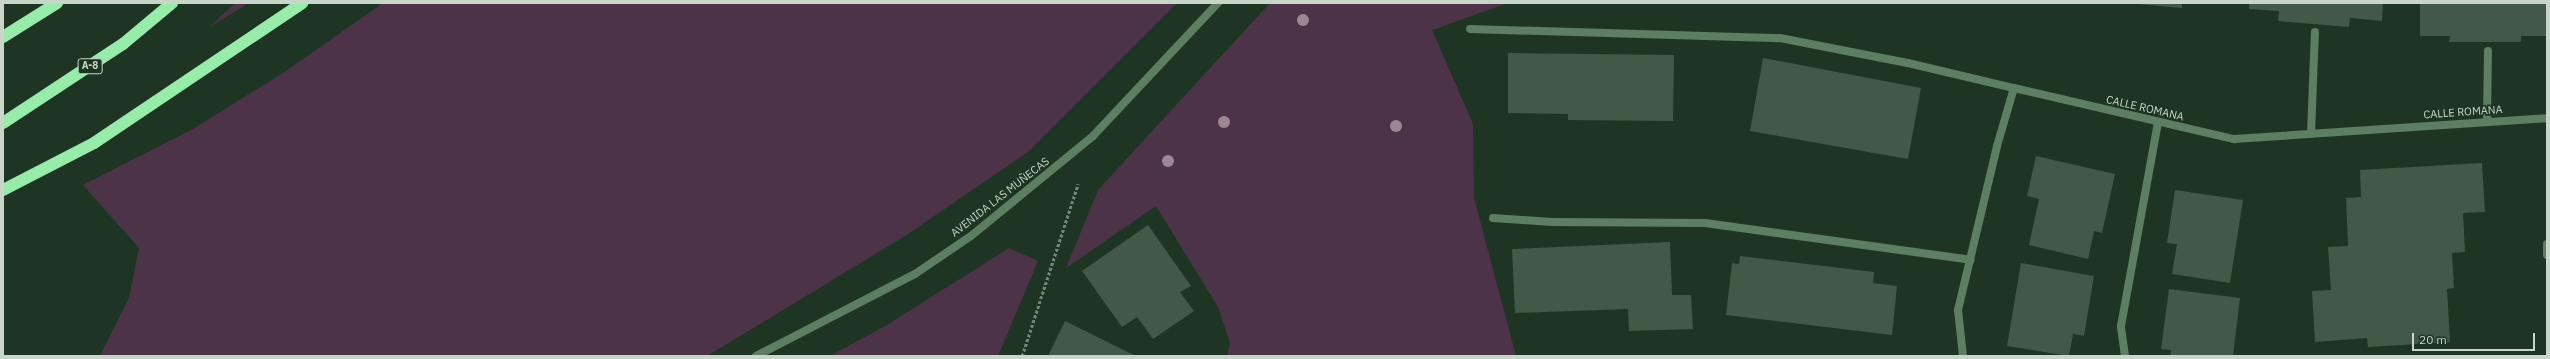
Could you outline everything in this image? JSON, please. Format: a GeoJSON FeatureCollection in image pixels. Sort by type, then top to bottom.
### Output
{"type":"FeatureCollection","features":[{"type":"Feature","properties":{"kind":"highway"},"geometry":{"type":"LineString","coordinates":[[3,37],[57,3]]}},
{"type":"Feature","properties":{"kind":"highway","name":"A-8"},"geometry":{"type":"LineString","coordinates":[[3,123],[123,44],[172,3]]}},
{"type":"Feature","properties":{"kind":"highway"},"geometry":{"type":"LineString","coordinates":[[3,190],[94,143],[302,3]]}},
{"type":"Feature","properties":{"kind":"street","name":"AVENIDA LAS MUÑECAS"},"geometry":{"type":"LineString","coordinates":[[756,356],[915,274],[971,236],[1093,136],[1218,3]]}},
{"type":"Feature","properties":{"kind":"street","name":"CALLE ROMANA"},"geometry":{"type":"LineString","coordinates":[[1470,29],[1780,38],[1908,63],[2158,123],[2234,139],[2547,118]]}},
{"type":"Feature","properties":{"kind":"street"},"geometry":{"type":"LineString","coordinates":[[2310,134],[2315,32]]}},
{"type":"Feature","properties":{"kind":"street"},"geometry":{"type":"LineString","coordinates":[[2487,122],[2488,51]]}},
{"type":"Feature","properties":{"kind":"street"},"geometry":{"type":"LineString","coordinates":[[1963,356],[1958,310],[1997,146],[2014,88]]}},
{"type":"Feature","properties":{"kind":"street"},"geometry":{"type":"LineString","coordinates":[[2125,356],[2121,326],[2158,123]]}},
{"type":"Feature","properties":{"kind":"street"},"geometry":{"type":"LineString","coordinates":[[1493,218],[1552,222],[1705,223],[1970,260]]}},
{"type":"Feature","properties":{"kind":"street"},"geometry":{"type":"LineString","coordinates":[[2547,244],[2547,255]]}},
{"type":"Feature","properties":{"kind":"path"},"geometry":{"type":"LineString","coordinates":[[1022,356],[1079,182]]}},
{"type":"Feature","properties":{"kind":"shaded area"},"geometry":{"type":"Polygon","coordinates":[[[235,3],[249,3],[210,27],[235,3]]]}},
{"type":"Feature","properties":{"kind":"shaded area"},"geometry":{"type":"Polygon","coordinates":[[[383,3],[1177,3],[1028,152],[905,236],[707,356],[100,356],[129,298],[139,248],[83,185],[193,129],[283,73],[383,3]]]}},
{"type":"Feature","properties":{"kind":"shaded area"},"geometry":{"type":"Polygon","coordinates":[[[1270,3],[1508,3],[1432,30],[1473,124],[1474,198],[1516,356],[1227,356],[1230,343],[1218,307],[1156,206],[1066,268],[1098,190],[1270,3]]]}},
{"type":"Feature","properties":{"kind":"shaded area"},"geometry":{"type":"Polygon","coordinates":[[[1009,248],[1038,261],[998,356],[830,356],[887,325],[1009,248]]]}},
{"type":"Feature","properties":{"kind":"building"},"geometry":{"type":"Polygon","coordinates":[[[2127,3],[2182,3],[2182,8],[2127,3]]]}},
{"type":"Feature","properties":{"kind":"building"},"geometry":{"type":"Polygon","coordinates":[[[2249,3],[2383,3],[2382,21],[2350,18],[2349,27],[2278,21],[2279,11],[2249,9],[2249,3]]]}},
{"type":"Feature","properties":{"kind":"building"},"geometry":{"type":"Polygon","coordinates":[[[2420,3],[2547,3],[2547,36],[2521,36],[2521,42],[2449,42],[2450,36],[2420,36],[2420,3]]]}},
{"type":"Feature","properties":{"kind":"building"},"geometry":{"type":"Polygon","coordinates":[[[1508,53],[1674,55],[1673,121],[1568,120],[1568,114],[1508,113],[1508,53]]]}},
{"type":"Feature","properties":{"kind":"building"},"geometry":{"type":"Polygon","coordinates":[[[1763,58],[1921,88],[1908,159],[1750,131],[1763,58]]]}},
{"type":"Feature","properties":{"kind":"building"},"geometry":{"type":"Polygon","coordinates":[[[2036,156],[2115,174],[2102,233],[2094,231],[2088,259],[2029,245],[2039,199],[2027,196],[2036,156]]]}},
{"type":"Feature","properties":{"kind":"building"},"geometry":{"type":"Polygon","coordinates":[[[2482,163],[2485,212],[2463,213],[2465,252],[2452,253],[2454,288],[2447,289],[2450,342],[2368,347],[2367,338],[2315,342],[2312,291],[2331,290],[2328,247],[2348,246],[2346,198],[2361,197],[2360,170],[2482,163]]]}},
{"type":"Feature","properties":{"kind":"building"},"geometry":{"type":"Polygon","coordinates":[[[2175,190],[2243,200],[2230,283],[2172,274],[2177,244],[2167,243],[2175,190]]]}},
{"type":"Feature","properties":{"kind":"building"},"geometry":{"type":"Polygon","coordinates":[[[1148,225],[1191,286],[1180,292],[1194,311],[1153,339],[1137,317],[1122,327],[1082,271],[1148,225]]]}},
{"type":"Feature","properties":{"kind":"building"},"geometry":{"type":"Polygon","coordinates":[[[1670,242],[1672,295],[1691,295],[1693,329],[1629,331],[1628,309],[1515,313],[1512,249],[1670,242]]]}},
{"type":"Feature","properties":{"kind":"building"},"geometry":{"type":"Polygon","coordinates":[[[1740,256],[1874,272],[1873,283],[1897,286],[1892,335],[1726,315],[1732,263],[1739,264],[1740,256]]]}},
{"type":"Feature","properties":{"kind":"building"},"geometry":{"type":"Polygon","coordinates":[[[2021,263],[2094,276],[2084,336],[2073,334],[2069,356],[2007,346],[2021,263]]]}},
{"type":"Feature","properties":{"kind":"building"},"geometry":{"type":"Polygon","coordinates":[[[2169,289],[2240,298],[2233,356],[2170,356],[2171,350],[2161,349],[2169,289]]]}},
{"type":"Feature","properties":{"kind":"building"},"geometry":{"type":"Polygon","coordinates":[[[1065,321],[1136,356],[1048,356],[1065,321]]]}}]}
